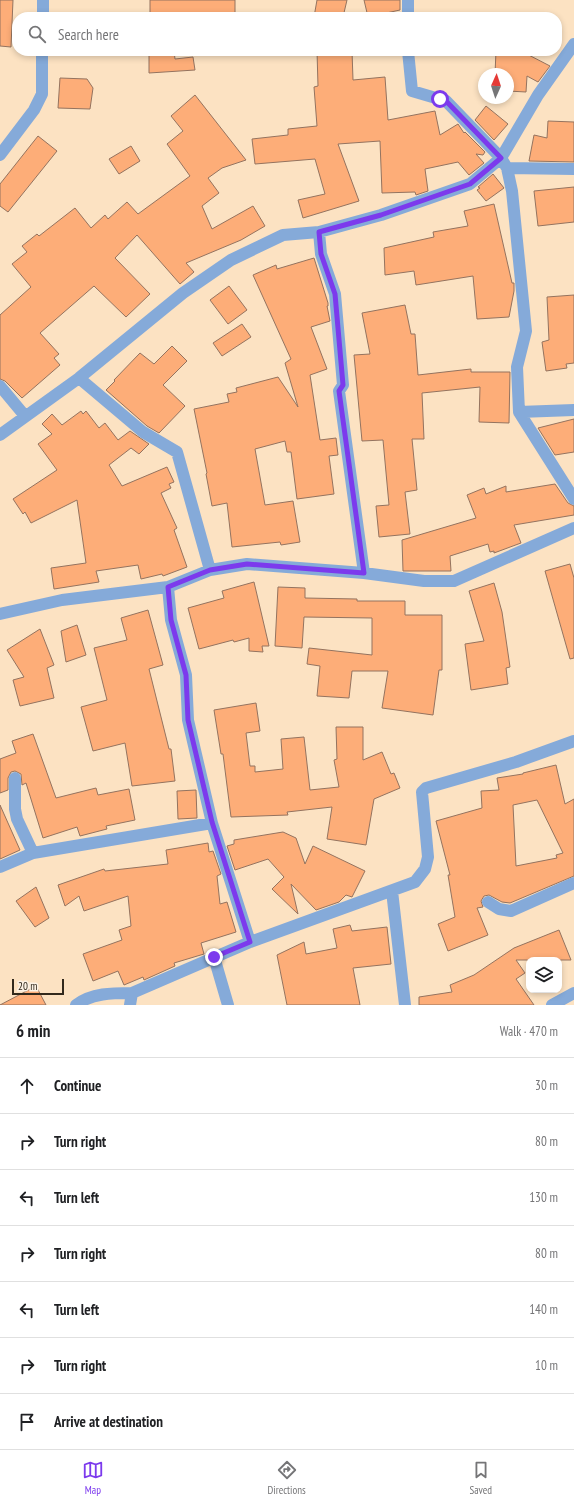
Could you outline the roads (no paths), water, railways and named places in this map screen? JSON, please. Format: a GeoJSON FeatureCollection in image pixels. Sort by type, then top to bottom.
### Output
{"type":"FeatureCollection","features":[{"type":"Feature","properties":{"kind":"street"},"geometry":{"type":"LineString","coordinates":[[43,0],[43,12]]}},
{"type":"Feature","properties":{"kind":"street"},"geometry":{"type":"LineString","coordinates":[[408,0],[408,12]]}},
{"type":"Feature","properties":{"kind":"street"},"geometry":{"type":"LineString","coordinates":[[0,435],[79,378],[183,293],[231,260],[283,235],[319,232],[381,215],[470,184],[504,163],[538,95],[574,44]]}},
{"type":"Feature","properties":{"kind":"street"},"geometry":{"type":"LineString","coordinates":[[0,154],[34,110],[42,94],[42,56]]}},
{"type":"Feature","properties":{"kind":"street"},"geometry":{"type":"LineString","coordinates":[[408,56],[410,87],[412,91],[446,101],[504,163],[512,191],[526,331],[517,367],[519,412],[574,500]]}},
{"type":"Feature","properties":{"kind":"street"},"geometry":{"type":"LineString","coordinates":[[504,163],[574,169]]}},
{"type":"Feature","properties":{"kind":"street"},"geometry":{"type":"LineString","coordinates":[[319,232],[321,254],[335,294],[343,385],[339,391],[364,573]]}},
{"type":"Feature","properties":{"kind":"street"},"geometry":{"type":"LineString","coordinates":[[79,378],[143,432],[177,452],[210,570]]}},
{"type":"Feature","properties":{"kind":"street"},"geometry":{"type":"LineString","coordinates":[[0,386],[25,416]]}},
{"type":"Feature","properties":{"kind":"street"},"geometry":{"type":"LineString","coordinates":[[519,412],[574,410]]}},
{"type":"Feature","properties":{"kind":"street"},"geometry":{"type":"LineString","coordinates":[[0,614],[62,600],[168,587],[210,570],[247,564],[364,573],[424,581],[454,581],[574,528]]}},
{"type":"Feature","properties":{"kind":"street"},"geometry":{"type":"LineString","coordinates":[[168,587],[171,620],[186,675],[188,720],[212,822],[250,942]]}},
{"type":"Feature","properties":{"kind":"street"},"geometry":{"type":"LineString","coordinates":[[76,1005],[85,999],[111,993],[132,993],[250,942],[415,882],[425,869],[428,857],[421,799],[422,792],[426,788],[516,762],[574,741]]}},
{"type":"Feature","properties":{"kind":"street"},"geometry":{"type":"LineString","coordinates":[[15,778],[15,809],[17,819],[33,853]]}},
{"type":"Feature","properties":{"kind":"street"},"geometry":{"type":"LineString","coordinates":[[0,867],[33,853],[212,822]]}},
{"type":"Feature","properties":{"kind":"street"},"geometry":{"type":"LineString","coordinates":[[488,902],[499,909],[510,910],[574,883]]}},
{"type":"Feature","properties":{"kind":"street"},"geometry":{"type":"LineString","coordinates":[[392,891],[405,1005]]}},
{"type":"Feature","properties":{"kind":"street"},"geometry":{"type":"LineString","coordinates":[[214,957],[228,1005]]}},
{"type":"Feature","properties":{"kind":"street"},"geometry":{"type":"LineString","coordinates":[[130,1005],[132,993]]}},
{"type":"Feature","properties":{"kind":"street"},"geometry":{"type":"LineString","coordinates":[[552,1005],[574,993]]}}]}
